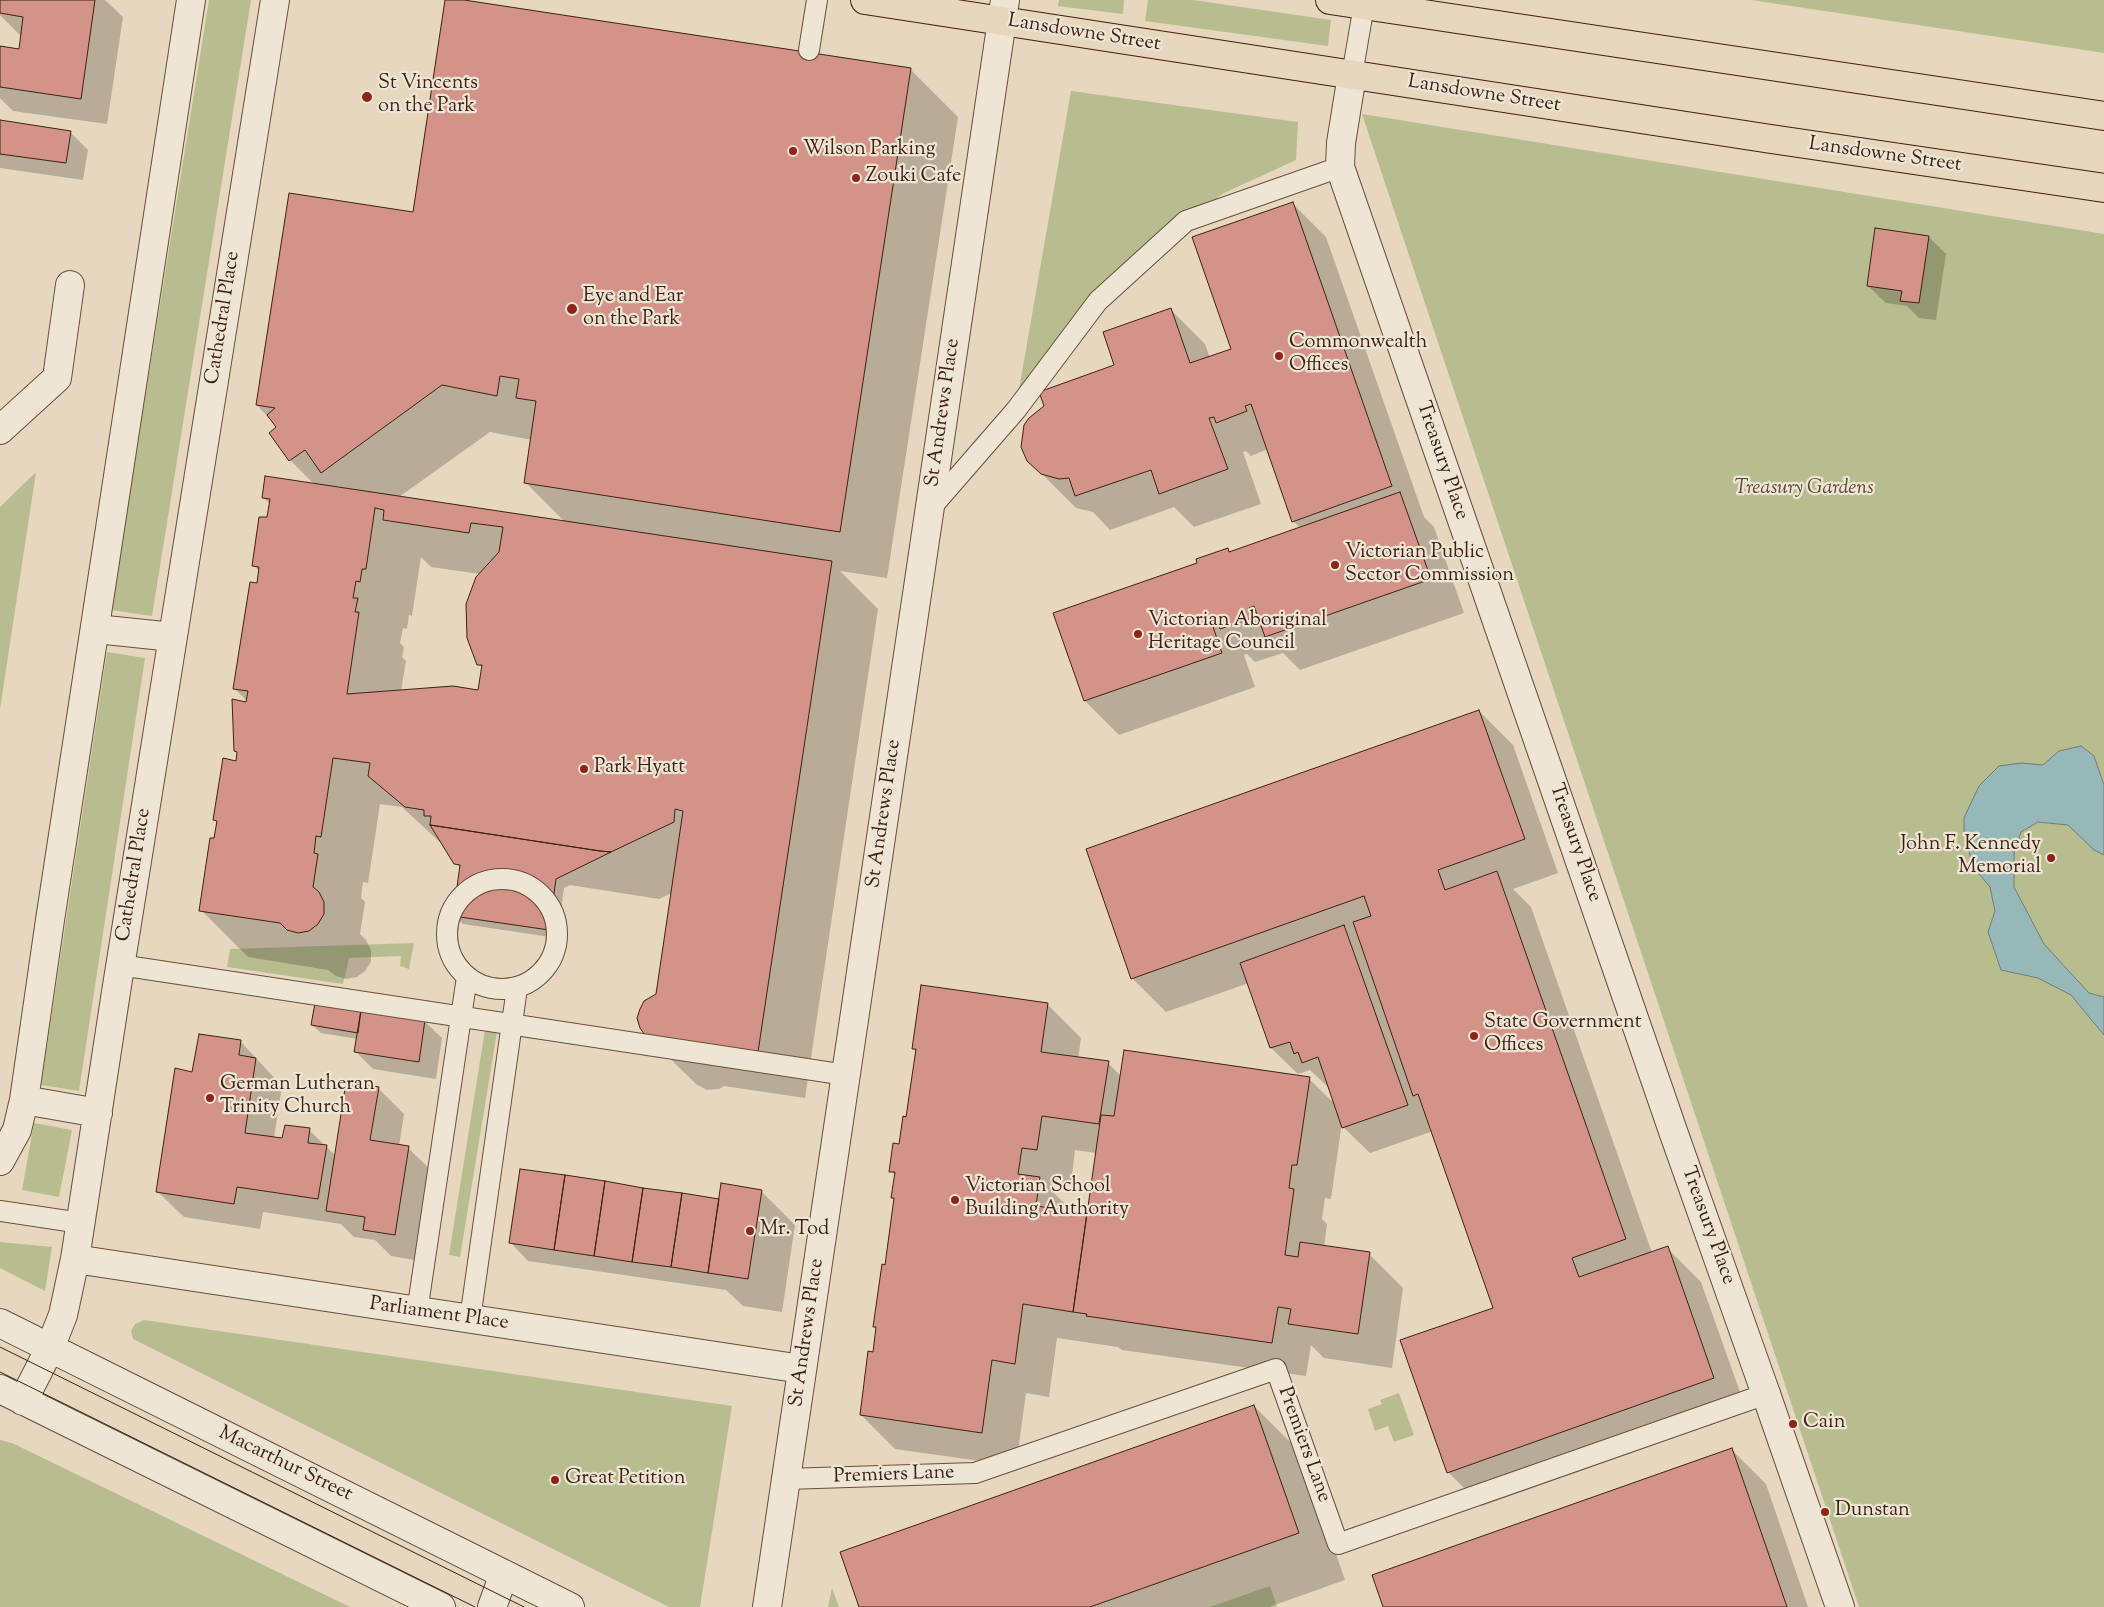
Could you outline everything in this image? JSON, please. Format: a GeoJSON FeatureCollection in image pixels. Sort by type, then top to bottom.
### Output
{"type":"FeatureCollection","features":[{"type":"Feature","properties":{"kind":"main road","name":"Lansdowne Street"},"geometry":{"type":"LineString","coordinates":[[865,0],[1003,10],[1352,75],[2104,188]]}},
{"type":"Feature","properties":{"kind":"main road"},"geometry":{"type":"LineString","coordinates":[[1330,0],[2104,116]]}},
{"type":"Feature","properties":{"kind":"street"},"geometry":{"type":"LineString","coordinates":[[0,1161],[17,1130],[24,1100],[191,0]]}},
{"type":"Feature","properties":{"kind":"street","name":"Cathedral Place"},"geometry":{"type":"LineString","coordinates":[[12,1395],[50,1348],[63,1315],[76,1259],[120,965],[275,0]]}},
{"type":"Feature","properties":{"kind":"street","name":"St Andrews Place"},"geometry":{"type":"LineString","coordinates":[[767,1607],[1003,10]]}},
{"type":"Feature","properties":{"kind":"street","name":"Treasury Place"},"geometry":{"type":"LineString","coordinates":[[1352,75],[1341,143],[1340,167],[1674,1134],[1840,1607]]}},
{"type":"Feature","properties":{"kind":"street"},"geometry":{"type":"LineString","coordinates":[[0,430],[57,378],[70,285]]}},
{"type":"Feature","properties":{"kind":"street"},"geometry":{"type":"LineString","coordinates":[[96,628],[173,637]]}},
{"type":"Feature","properties":{"kind":"street"},"geometry":{"type":"LineString","coordinates":[[24,1100],[98,1113]]}},
{"type":"Feature","properties":{"kind":"street","name":"Parliament Place"},"geometry":{"type":"LineString","coordinates":[[76,1259],[802,1369]]}},
{"type":"Feature","properties":{"kind":"street","name":"Macarthur Street"},"geometry":{"type":"LineString","coordinates":[[0,1323],[570,1607]]}},
{"type":"Feature","properties":{"kind":"street"},"geometry":{"type":"LineString","coordinates":[[12,1395],[441,1607]]}},
{"type":"Feature","properties":{"kind":"street"},"geometry":{"type":"LineString","coordinates":[[492,1607],[504,1574]]}},
{"type":"Feature","properties":{"kind":"lane"},"geometry":{"type":"LineString","coordinates":[[809,50],[817,0]]}},
{"type":"Feature","properties":{"kind":"lane"},"geometry":{"type":"LineString","coordinates":[[1352,75],[1364,5]]}},
{"type":"Feature","properties":{"kind":"lane"},"geometry":{"type":"LineString","coordinates":[[930,509],[1016,410],[1098,302],[1186,222],[1340,167]]}},
{"type":"Feature","properties":{"kind":"lane"},"geometry":{"type":"LineString","coordinates":[[494,879],[513,879],[530,886],[544,898],[554,914],[557,932],[555,950],[547,967],[534,980],[517,988],[500,990],[483,986],[467,977],[455,964],[448,947],[447,929],[452,910],[462,895],[477,884],[494,879]]}},
{"type":"Feature","properties":{"kind":"lane"},"geometry":{"type":"LineString","coordinates":[[120,965],[846,1075]]}},
{"type":"Feature","properties":{"kind":"lane"},"geometry":{"type":"LineString","coordinates":[[417,1312],[467,977]]}},
{"type":"Feature","properties":{"kind":"lane"},"geometry":{"type":"LineString","coordinates":[[470,1319],[517,988]]}},
{"type":"Feature","properties":{"kind":"lane"},"geometry":{"type":"LineString","coordinates":[[0,1211],[81,1223]]}},
{"type":"Feature","properties":{"kind":"lane","name":"Premiers Lane"},"geometry":{"type":"LineString","coordinates":[[786,1479],[975,1473],[1276,1369],[1338,1544],[1766,1394]]}},
{"type":"Feature","properties":{"kind":"green space"},"geometry":{"type":"Polygon","coordinates":[[[209,0],[251,0],[152,616],[111,610],[209,0]]]}},
{"type":"Feature","properties":{"kind":"green space"},"geometry":{"type":"Polygon","coordinates":[[[1059,0],[1124,0],[1123,14],[1058,6],[1059,0]]]}},
{"type":"Feature","properties":{"kind":"green space"},"geometry":{"type":"Polygon","coordinates":[[[1148,0],[1193,0],[1331,20],[1328,46],[1145,21],[1148,0]]]}},
{"type":"Feature","properties":{"kind":"green space"},"geometry":{"type":"Polygon","coordinates":[[[1751,0],[2104,0],[2104,53],[2078,49],[1751,0]]]}},
{"type":"Feature","properties":{"kind":"green space"},"geometry":{"type":"Polygon","coordinates":[[[1071,91],[1298,122],[1296,160],[1224,193],[1160,240],[1018,395],[1071,91]]]}},
{"type":"Feature","properties":{"kind":"green space","name":"Treasury Gardens"},"geometry":{"type":"Polygon","coordinates":[[[1362,114],[2104,234],[2104,1607],[1859,1607],[1362,114]]]}},
{"type":"Feature","properties":{"kind":"green space"},"geometry":{"type":"Polygon","coordinates":[[[36,472],[0,709],[0,507],[36,472]]]}},
{"type":"Feature","properties":{"kind":"green space"},"geometry":{"type":"Polygon","coordinates":[[[107,652],[145,658],[79,1091],[41,1085],[107,652]]]}},
{"type":"Feature","properties":{"kind":"green space"},"geometry":{"type":"Polygon","coordinates":[[[414,943],[409,969],[400,966],[401,956],[349,958],[343,984],[227,967],[230,949],[414,943]]]}},
{"type":"Feature","properties":{"kind":"green space"},"geometry":{"type":"Polygon","coordinates":[[[485,1030],[497,1032],[460,1257],[449,1255],[485,1030]]]}},
{"type":"Feature","properties":{"kind":"green space"},"geometry":{"type":"Polygon","coordinates":[[[34,1123],[72,1130],[59,1197],[22,1190],[34,1123]]]}},
{"type":"Feature","properties":{"kind":"green space"},"geometry":{"type":"Polygon","coordinates":[[[0,1242],[52,1247],[45,1291],[0,1268],[0,1242]]]}},
{"type":"Feature","properties":{"kind":"green space"},"geometry":{"type":"Polygon","coordinates":[[[144,1320],[732,1406],[700,1607],[669,1607],[133,1339],[131,1331],[135,1324],[144,1320]]]}},
{"type":"Feature","properties":{"kind":"green space"},"geometry":{"type":"Polygon","coordinates":[[[1399,1393],[1414,1435],[1394,1442],[1388,1426],[1375,1431],[1368,1409],[1382,1404],[1380,1400],[1399,1393]]]}},
{"type":"Feature","properties":{"kind":"green space"},"geometry":{"type":"Polygon","coordinates":[[[0,1440],[12,1443],[350,1607],[0,1607],[0,1440]]]}},
{"type":"Feature","properties":{"kind":"green space"},"geometry":{"type":"Polygon","coordinates":[[[1270,1586],[1277,1607],[1210,1607],[1270,1586]]]}},
{"type":"Feature","properties":{"kind":"green space"},"geometry":{"type":"Polygon","coordinates":[[[832,1588],[839,1607],[828,1607],[832,1588]]]}},
{"type":"Feature","properties":{"kind":"water"},"geometry":{"type":"Polygon","coordinates":[[[2081,746],[2094,756],[2104,785],[2104,855],[2094,850],[2068,825],[2038,822],[2021,832],[2014,853],[2014,887],[2044,944],[2089,993],[2104,997],[2104,1035],[2071,995],[2038,978],[2001,970],[1988,932],[1995,911],[1990,887],[1974,868],[1964,835],[1964,818],[1979,786],[1999,766],[2021,763],[2043,765],[2059,751],[2081,746]]]}},
{"type":"Feature","properties":{"kind":"building"},"geometry":{"type":"Polygon","coordinates":[[[0,0],[95,0],[81,99],[0,87],[0,46],[19,49],[23,17],[0,13],[0,0]]]}},
{"type":"Feature","properties":{"kind":"building","name":"Eye and Ear on the Park"},"geometry":{"type":"Polygon","coordinates":[[[445,0],[464,0],[911,68],[840,532],[524,483],[536,401],[516,398],[519,379],[500,376],[497,396],[442,385],[321,473],[305,450],[289,461],[269,433],[276,427],[267,415],[275,408],[256,405],[289,193],[413,212],[445,0]]]}},
{"type":"Feature","properties":{"kind":"building"},"geometry":{"type":"Polygon","coordinates":[[[0,120],[71,131],[66,163],[0,154],[0,120]]]}},
{"type":"Feature","properties":{"kind":"building","name":"Commonwealth Offices"},"geometry":{"type":"Polygon","coordinates":[[[1293,202],[1392,486],[1292,522],[1251,404],[1245,406],[1247,411],[1216,423],[1214,417],[1209,418],[1228,469],[1159,494],[1151,470],[1075,496],[1069,478],[1059,479],[1041,474],[1027,461],[1021,447],[1024,425],[1029,418],[1044,406],[1039,392],[1114,365],[1103,332],[1171,308],[1190,363],[1231,349],[1192,237],[1293,202]]]}},
{"type":"Feature","properties":{"kind":"building"},"geometry":{"type":"Polygon","coordinates":[[[1875,228],[1929,236],[1919,303],[1900,301],[1902,291],[1867,286],[1875,228]]]}},
{"type":"Feature","properties":{"kind":"building","name":"Park Hyatt"},"geometry":{"type":"Polygon","coordinates":[[[265,476],[832,561],[758,1052],[647,1038],[640,1028],[637,1018],[640,1009],[644,1001],[656,994],[683,811],[675,809],[674,822],[611,852],[600,851],[430,825],[431,816],[424,816],[424,810],[405,807],[368,776],[370,763],[333,758],[321,837],[316,836],[314,853],[318,854],[313,887],[319,892],[324,902],[324,914],[318,924],[309,931],[298,933],[287,930],[280,923],[199,911],[210,838],[214,838],[217,821],[213,820],[223,758],[236,761],[237,752],[234,751],[232,699],[246,702],[248,691],[233,689],[250,582],[257,583],[259,567],[252,566],[259,517],[267,517],[270,499],[262,498],[265,476]],[[375,508],[366,569],[362,569],[360,582],[356,581],[353,598],[358,598],[355,612],[359,612],[347,694],[453,686],[478,690],[482,665],[477,665],[467,638],[466,604],[476,577],[499,552],[503,527],[471,523],[469,533],[383,520],[384,510],[375,508]]]}},
{"type":"Feature","properties":{"kind":"building"},"geometry":{"type":"Polygon","coordinates":[[[1400,492],[1431,579],[1265,637],[1254,606],[1249,608],[1252,618],[1220,629],[1217,619],[1211,621],[1222,653],[1084,701],[1053,613],[1197,563],[1196,559],[1228,548],[1229,552],[1400,492]]]}},
{"type":"Feature","properties":{"kind":"building","name":"State Government Offices"},"geometry":{"type":"Polygon","coordinates":[[[1479,710],[1525,839],[1438,870],[1445,890],[1497,871],[1626,1239],[1572,1258],[1579,1277],[1668,1246],[1714,1378],[1447,1473],[1400,1340],[1493,1308],[1418,1094],[1413,1096],[1353,922],[1371,916],[1364,896],[1131,979],[1086,849],[1479,710]]]}},
{"type":"Feature","properties":{"kind":"building"},"geometry":{"type":"Polygon","coordinates":[[[430,825],[611,852],[556,879],[549,930],[453,916],[460,865],[454,864],[430,825]]]}},
{"type":"Feature","properties":{"kind":"building"},"geometry":{"type":"Polygon","coordinates":[[[1344,925],[1408,1105],[1342,1128],[1318,1057],[1302,1063],[1298,1052],[1294,1054],[1290,1042],[1270,1048],[1240,963],[1344,925]]]}},
{"type":"Feature","properties":{"kind":"building"},"geometry":{"type":"Polygon","coordinates":[[[921,985],[1048,1003],[1041,1052],[1109,1061],[1099,1124],[1042,1116],[1037,1150],[1022,1148],[1018,1174],[1040,1177],[1036,1206],[1087,1213],[1073,1312],[1023,1304],[1015,1364],[992,1360],[982,1433],[860,1415],[868,1351],[873,1352],[876,1327],[873,1327],[882,1264],[885,1265],[894,1198],[891,1198],[895,1172],[889,1172],[893,1143],[899,1144],[903,1116],[906,1117],[916,1049],[912,1049],[921,985]]]}},
{"type":"Feature","properties":{"kind":"building"},"geometry":{"type":"Polygon","coordinates":[[[315,1003],[361,1010],[358,1033],[311,1025],[315,1003]]]}},
{"type":"Feature","properties":{"kind":"building"},"geometry":{"type":"Polygon","coordinates":[[[361,1010],[425,1020],[419,1062],[354,1052],[361,1010]]]}},
{"type":"Feature","properties":{"kind":"building","name":"German Lutheran Trinity Church"},"geometry":{"type":"Polygon","coordinates":[[[199,1034],[241,1040],[239,1055],[256,1058],[245,1133],[282,1138],[285,1125],[310,1128],[308,1143],[327,1145],[318,1199],[237,1187],[234,1204],[156,1192],[175,1068],[192,1072],[199,1034]]]}},
{"type":"Feature","properties":{"kind":"building"},"geometry":{"type":"Polygon","coordinates":[[[1124,1050],[1310,1077],[1297,1165],[1292,1165],[1289,1188],[1294,1189],[1285,1255],[1298,1257],[1300,1242],[1370,1252],[1358,1334],[1288,1324],[1291,1309],[1278,1307],[1272,1343],[1086,1316],[1087,1314],[1073,1312],[1101,1115],[1114,1116],[1124,1050]]]}},
{"type":"Feature","properties":{"kind":"building"},"geometry":{"type":"Polygon","coordinates":[[[346,1082],[379,1087],[370,1140],[409,1146],[395,1235],[363,1230],[365,1217],[326,1211],[346,1082]]]}},
{"type":"Feature","properties":{"kind":"building"},"geometry":{"type":"Polygon","coordinates":[[[520,1169],[565,1175],[554,1250],[509,1243],[520,1169]]]}},
{"type":"Feature","properties":{"kind":"building"},"geometry":{"type":"Polygon","coordinates":[[[565,1175],[605,1181],[594,1256],[554,1250],[565,1175]]]}},
{"type":"Feature","properties":{"kind":"building"},"geometry":{"type":"Polygon","coordinates":[[[605,1181],[643,1188],[632,1262],[594,1256],[605,1181]]]}},
{"type":"Feature","properties":{"kind":"building"},"geometry":{"type":"Polygon","coordinates":[[[721,1183],[762,1190],[748,1279],[708,1273],[721,1183]]]}},
{"type":"Feature","properties":{"kind":"building"},"geometry":{"type":"Polygon","coordinates":[[[643,1188],[682,1193],[671,1267],[632,1262],[643,1188]]]}},
{"type":"Feature","properties":{"kind":"building"},"geometry":{"type":"Polygon","coordinates":[[[682,1193],[719,1199],[708,1273],[671,1267],[682,1193]]]}},
{"type":"Feature","properties":{"kind":"building"},"geometry":{"type":"Polygon","coordinates":[[[1254,1405],[1299,1533],[1090,1607],[859,1607],[840,1552],[1254,1405]]]}},
{"type":"Feature","properties":{"kind":"building"},"geometry":{"type":"Polygon","coordinates":[[[1732,1448],[1787,1607],[1383,1607],[1372,1575],[1732,1448]]]}},
{"type":"Feature","properties":{"kind":"tram line"},"geometry":{"type":"LineString","coordinates":[[0,1347],[524,1607]]}},
{"type":"Feature","properties":{"kind":"tram line"},"geometry":{"type":"LineString","coordinates":[[0,1372],[475,1607]]}},
{"type":"Feature","properties":{"kind":"place","name":"St Vincents on the Park"},"geometry":{"type":"Point","coordinates":[367,97]}},
{"type":"Feature","properties":{"kind":"place","name":"Wilson Parking"},"geometry":{"type":"Point","coordinates":[793,151]}},
{"type":"Feature","properties":{"kind":"place","name":"Zouki Cafe"},"geometry":{"type":"Point","coordinates":[856,178]}},
{"type":"Feature","properties":{"kind":"place","name":"Eye and Ear on the Park"},"geometry":{"type":"Point","coordinates":[572,309]}},
{"type":"Feature","properties":{"kind":"place","name":"Commonwealth Offices"},"geometry":{"type":"Point","coordinates":[1279,356]}},
{"type":"Feature","properties":{"kind":"place","name":"Victorian Public Sector Commission"},"geometry":{"type":"Point","coordinates":[1335,565]}},
{"type":"Feature","properties":{"kind":"place","name":"Victorian Aboriginal Heritage Council"},"geometry":{"type":"Point","coordinates":[1138,634]}},
{"type":"Feature","properties":{"kind":"place","name":"Park Hyatt"},"geometry":{"type":"Point","coordinates":[584,769]}},
{"type":"Feature","properties":{"kind":"place","name":"John F. Kennedy Memorial"},"geometry":{"type":"Point","coordinates":[2051,858]}},
{"type":"Feature","properties":{"kind":"place","name":"State Government Offices"},"geometry":{"type":"Point","coordinates":[1474,1036]}},
{"type":"Feature","properties":{"kind":"place","name":"German Lutheran Trinity Church"},"geometry":{"type":"Point","coordinates":[210,1098]}},
{"type":"Feature","properties":{"kind":"place","name":"Victorian School Building Authority"},"geometry":{"type":"Point","coordinates":[955,1200]}},
{"type":"Feature","properties":{"kind":"place","name":"Mr. Tod"},"geometry":{"type":"Point","coordinates":[750,1231]}},
{"type":"Feature","properties":{"kind":"place","name":"Cain"},"geometry":{"type":"Point","coordinates":[1793,1424]}},
{"type":"Feature","properties":{"kind":"place","name":"Great Petition"},"geometry":{"type":"Point","coordinates":[555,1480]}},
{"type":"Feature","properties":{"kind":"place","name":"Dunstan"},"geometry":{"type":"Point","coordinates":[1825,1512]}}]}
